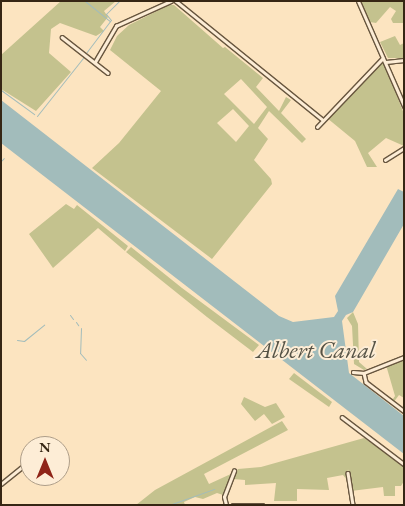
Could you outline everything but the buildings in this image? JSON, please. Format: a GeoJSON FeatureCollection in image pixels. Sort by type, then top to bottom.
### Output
{"type":"FeatureCollection","features":[{"type":"Feature","properties":{"kind":"street"},"geometry":{"type":"LineString","coordinates":[[95,62],[116,26],[171,1]]}},
{"type":"Feature","properties":{"kind":"street"},"geometry":{"type":"LineString","coordinates":[[176,1],[323,120]]}},
{"type":"Feature","properties":{"kind":"street"},"geometry":{"type":"LineString","coordinates":[[358,1],[404,106]]}},
{"type":"Feature","properties":{"kind":"street"},"geometry":{"type":"LineString","coordinates":[[62,37],[108,72]]}},
{"type":"Feature","properties":{"kind":"street"},"geometry":{"type":"LineString","coordinates":[[317,127],[384,57]]}},
{"type":"Feature","properties":{"kind":"street"},"geometry":{"type":"LineString","coordinates":[[386,62],[404,60]]}},
{"type":"Feature","properties":{"kind":"street"},"geometry":{"type":"LineString","coordinates":[[385,160],[404,148]]}},
{"type":"Feature","properties":{"kind":"street"},"geometry":{"type":"LineString","coordinates":[[353,372],[364,373],[404,357]]}},
{"type":"Feature","properties":{"kind":"street"},"geometry":{"type":"LineString","coordinates":[[364,373],[366,382],[404,411]]}},
{"type":"Feature","properties":{"kind":"street"},"geometry":{"type":"LineString","coordinates":[[342,417],[404,464]]}},
{"type":"Feature","properties":{"kind":"street"},"geometry":{"type":"LineString","coordinates":[[1,484],[20,469]]}},
{"type":"Feature","properties":{"kind":"street"},"geometry":{"type":"LineString","coordinates":[[226,505],[224,497],[234,472]]}},
{"type":"Feature","properties":{"kind":"street"},"geometry":{"type":"LineString","coordinates":[[348,473],[353,505]]}},
{"type":"Feature","properties":{"kind":"street"},"geometry":{"type":"LineString","coordinates":[[233,505],[263,505]]}},
{"type":"Feature","properties":{"kind":"shaded area"},"geometry":{"type":"Polygon","coordinates":[[[61,1],[116,1],[104,11],[108,17],[100,27],[104,31],[96,36],[60,23],[51,29],[49,53],[71,72],[36,111],[1,89],[1,55],[61,1]]]}},
{"type":"Feature","properties":{"kind":"shaded area"},"geometry":{"type":"Polygon","coordinates":[[[360,1],[404,1],[404,23],[393,23],[391,19],[396,11],[390,7],[376,23],[370,22],[360,1]]]}},
{"type":"Feature","properties":{"kind":"shaded area"},"geometry":{"type":"Polygon","coordinates":[[[169,5],[174,5],[223,48],[225,47],[263,78],[256,87],[279,111],[286,97],[291,100],[281,113],[306,139],[302,143],[269,111],[258,128],[268,139],[254,160],[271,179],[272,184],[212,259],[92,168],[119,143],[161,91],[110,50],[117,36],[129,25],[169,5]],[[241,79],[224,94],[254,124],[267,107],[241,79]],[[233,109],[217,123],[236,142],[249,126],[233,109]]]}},
{"type":"Feature","properties":{"kind":"shaded area"},"geometry":{"type":"Polygon","coordinates":[[[395,36],[400,45],[404,43],[404,58],[388,58],[380,42],[395,36]]]}},
{"type":"Feature","properties":{"kind":"shaded area"},"geometry":{"type":"Polygon","coordinates":[[[384,62],[404,114],[404,146],[386,138],[368,153],[377,167],[367,167],[355,141],[327,118],[376,65],[384,62]]]}},
{"type":"Feature","properties":{"kind":"shaded area"},"geometry":{"type":"Polygon","coordinates":[[[66,204],[74,209],[77,205],[128,246],[125,251],[98,228],[53,268],[29,234],[66,204]]]}},
{"type":"Feature","properties":{"kind":"shaded area"},"geometry":{"type":"Polygon","coordinates":[[[131,247],[182,288],[259,345],[253,352],[207,317],[126,252],[131,247]]]}},
{"type":"Feature","properties":{"kind":"shaded area"},"geometry":{"type":"Polygon","coordinates":[[[353,312],[358,324],[359,362],[367,369],[364,370],[354,364],[352,326],[347,318],[353,312]]]}},
{"type":"Feature","properties":{"kind":"shaded area"},"geometry":{"type":"Polygon","coordinates":[[[404,358],[404,398],[399,395],[393,403],[378,390],[393,399],[395,396],[386,365],[404,358]]]}},
{"type":"Feature","properties":{"kind":"shaded area"},"geometry":{"type":"Polygon","coordinates":[[[294,373],[332,402],[329,407],[289,379],[294,373]]]}},
{"type":"Feature","properties":{"kind":"shaded area"},"geometry":{"type":"Polygon","coordinates":[[[244,397],[265,407],[276,403],[285,417],[272,424],[264,414],[255,421],[241,404],[244,397]]]}},
{"type":"Feature","properties":{"kind":"shaded area"},"geometry":{"type":"Polygon","coordinates":[[[282,421],[288,430],[204,474],[209,484],[233,473],[223,495],[217,493],[203,499],[195,497],[184,502],[185,505],[136,505],[155,490],[282,421]]]}},
{"type":"Feature","properties":{"kind":"shaded area"},"geometry":{"type":"Polygon","coordinates":[[[364,438],[404,465],[404,481],[401,486],[395,486],[395,496],[384,496],[383,487],[351,491],[348,469],[347,480],[343,475],[327,478],[329,490],[297,489],[297,501],[274,501],[276,483],[245,485],[245,480],[233,479],[238,469],[261,467],[364,438]]]}},
{"type":"Feature","properties":{"kind":"water","name":"Albert Canal"},"geometry":{"type":"Polygon","coordinates":[[[1,100],[279,316],[293,322],[334,317],[338,311],[335,296],[398,189],[404,192],[404,224],[353,312],[346,315],[342,321],[349,373],[404,416],[404,454],[1,143],[1,100]]]}},
{"type":"Feature","properties":{"kind":"waterway"},"geometry":{"type":"LineString","coordinates":[[85,1],[110,21]]}},
{"type":"Feature","properties":{"kind":"waterway"},"geometry":{"type":"LineString","coordinates":[[86,53],[111,20],[106,14],[119,1]]}},
{"type":"Feature","properties":{"kind":"waterway"},"geometry":{"type":"LineString","coordinates":[[37,116],[83,58]]}},
{"type":"Feature","properties":{"kind":"waterway"},"geometry":{"type":"LineString","coordinates":[[1,90],[34,114]]}},
{"type":"Feature","properties":{"kind":"waterway"},"geometry":{"type":"LineString","coordinates":[[1,161],[4,158]]}},
{"type":"Feature","properties":{"kind":"waterway"},"geometry":{"type":"LineString","coordinates":[[70,315],[73,319]]}},
{"type":"Feature","properties":{"kind":"waterway"},"geometry":{"type":"LineString","coordinates":[[17,340],[24,341],[44,325]]}},
{"type":"Feature","properties":{"kind":"waterway"},"geometry":{"type":"LineString","coordinates":[[81,328],[80,353],[86,360]]}},
{"type":"Feature","properties":{"kind":"waterway"},"geometry":{"type":"LineString","coordinates":[[169,505],[214,489]]}}]}
